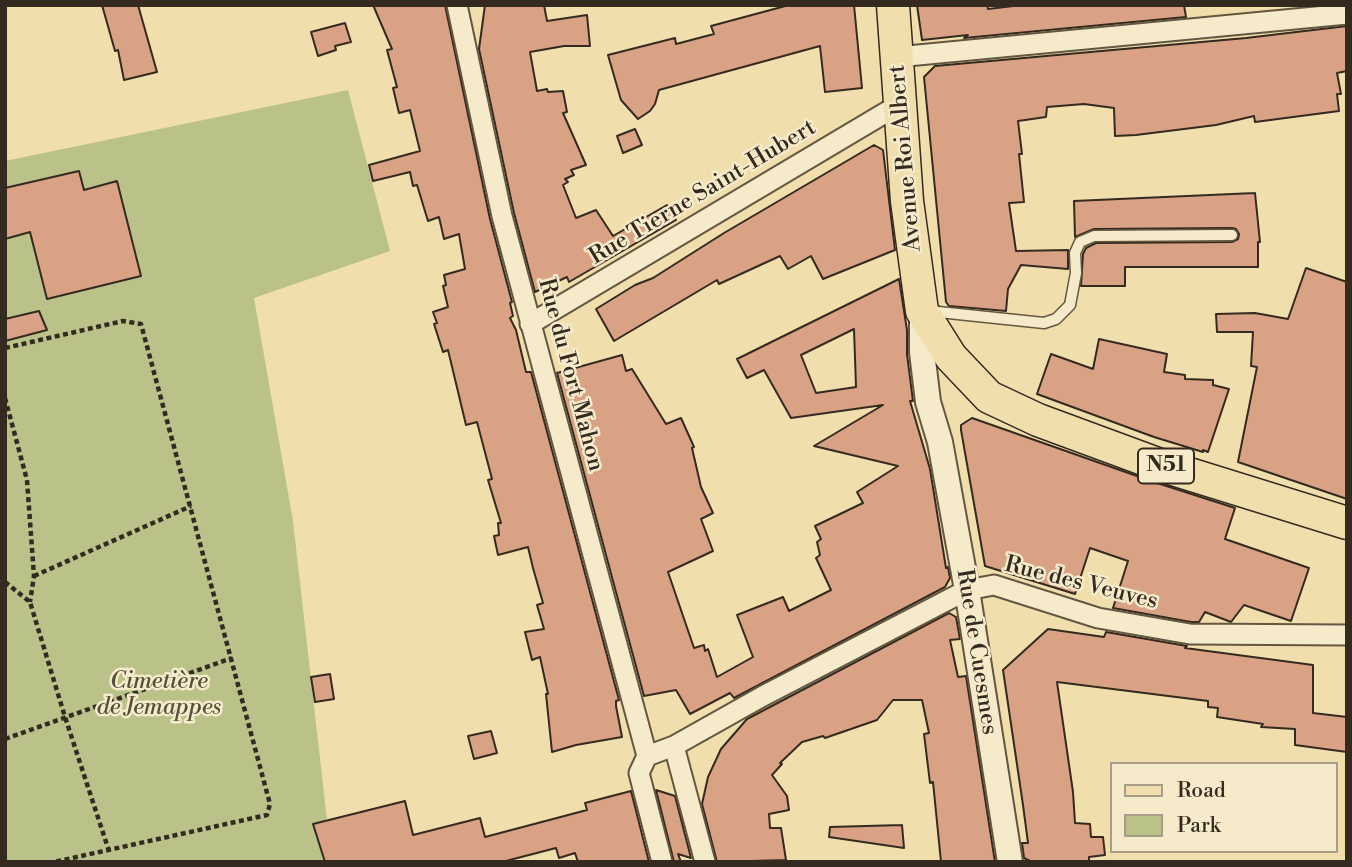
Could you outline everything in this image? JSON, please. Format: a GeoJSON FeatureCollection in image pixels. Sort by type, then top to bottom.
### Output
{"type":"FeatureCollection","features":[{"type":"Feature","properties":{"kind":"main road","name":"Avenue Roi Albert"},"geometry":{"type":"LineString","coordinates":[[893,5],[907,201],[922,311]]}},
{"type":"Feature","properties":{"kind":"main road","name":"N51"},"geometry":{"type":"LineString","coordinates":[[922,311],[951,357],[989,397],[1038,420],[1160,465],[1347,523]]}},
{"type":"Feature","properties":{"kind":"street","name":"Rue du Fort Mahon"},"geometry":{"type":"LineString","coordinates":[[457,5],[502,216],[648,755]]}},
{"type":"Feature","properties":{"kind":"street"},"geometry":{"type":"LineString","coordinates":[[897,57],[1347,14]]}},
{"type":"Feature","properties":{"kind":"street","name":"Rue Tierne Saint-Hubert"},"geometry":{"type":"LineString","coordinates":[[530,324],[900,104]]}},
{"type":"Feature","properties":{"kind":"street","name":"Rue de Cuesmes"},"geometry":{"type":"LineString","coordinates":[[922,311],[922,352],[928,402],[940,442],[967,590],[1010,862]]}},
{"type":"Feature","properties":{"kind":"street","name":"Rue des Veuves"},"geometry":{"type":"LineString","coordinates":[[648,755],[674,746],[763,696],[967,590],[994,585],[1098,618],[1189,634],[1347,635]]}},
{"type":"Feature","properties":{"kind":"street"},"geometry":{"type":"LineString","coordinates":[[674,746],[705,862]]}},
{"type":"Feature","properties":{"kind":"street"},"geometry":{"type":"LineString","coordinates":[[648,755],[639,773],[662,862]]}},
{"type":"Feature","properties":{"kind":"lane"},"geometry":{"type":"LineString","coordinates":[[922,311],[1044,323],[1056,319],[1070,305],[1076,273],[1076,253],[1080,242],[1094,236],[1232,235]]}},
{"type":"Feature","properties":{"kind":"path"},"geometry":{"type":"LineString","coordinates":[[5,348],[123,321],[141,324],[270,804],[267,815],[54,862]]}},
{"type":"Feature","properties":{"kind":"path"},"geometry":{"type":"LineString","coordinates":[[5,398],[27,480],[34,576],[30,602],[108,848]]}},
{"type":"Feature","properties":{"kind":"path"},"geometry":{"type":"LineString","coordinates":[[34,576],[191,506]]}},
{"type":"Feature","properties":{"kind":"path"},"geometry":{"type":"LineString","coordinates":[[5,582],[30,602]]}},
{"type":"Feature","properties":{"kind":"path"},"geometry":{"type":"LineString","coordinates":[[5,739],[232,658]]}},
{"type":"Feature","properties":{"kind":"green space","name":"Cimetière de Jemappes"},"geometry":{"type":"Polygon","coordinates":[[[348,90],[390,251],[254,298],[293,521],[327,820],[336,862],[5,862],[5,161],[348,90]]]}},
{"type":"Feature","properties":{"kind":"building"},"geometry":{"type":"Polygon","coordinates":[[[102,5],[138,5],[157,72],[124,80],[118,50],[115,51],[102,5]]]}},
{"type":"Feature","properties":{"kind":"building"},"geometry":{"type":"Polygon","coordinates":[[[373,5],[445,5],[490,219],[512,302],[513,316],[510,318],[516,330],[526,372],[531,372],[619,700],[616,701],[616,706],[622,737],[552,752],[548,694],[540,657],[532,660],[525,632],[544,629],[537,605],[543,603],[528,547],[498,555],[494,536],[499,535],[498,523],[501,523],[488,480],[492,479],[477,422],[466,425],[448,350],[443,352],[434,324],[437,323],[433,312],[448,307],[443,286],[446,285],[444,275],[465,269],[459,234],[444,239],[439,217],[428,221],[410,172],[373,181],[369,165],[420,151],[410,110],[399,113],[393,88],[397,87],[387,50],[392,49],[373,5]]]}},
{"type":"Feature","properties":{"kind":"building"},"geometry":{"type":"Polygon","coordinates":[[[485,5],[544,5],[547,21],[587,15],[590,46],[564,46],[530,52],[537,91],[563,91],[567,112],[563,113],[586,165],[571,170],[574,175],[565,179],[568,182],[563,185],[576,218],[596,210],[613,236],[667,205],[676,220],[569,282],[567,277],[535,292],[514,213],[479,49],[485,5]]]}},
{"type":"Feature","properties":{"kind":"building"},"geometry":{"type":"Polygon","coordinates":[[[789,5],[854,5],[862,88],[825,92],[820,46],[659,90],[650,111],[638,119],[621,100],[608,55],[675,38],[676,44],[714,34],[711,26],[789,5]]]}},
{"type":"Feature","properties":{"kind":"building"},"geometry":{"type":"Polygon","coordinates":[[[917,5],[987,5],[988,9],[1022,5],[1184,5],[1186,17],[922,40],[917,5]]]}},
{"type":"Feature","properties":{"kind":"building"},"geometry":{"type":"Polygon","coordinates":[[[345,23],[351,42],[335,46],[336,50],[318,56],[311,32],[345,23]]]}},
{"type":"Feature","properties":{"kind":"building"},"geometry":{"type":"Polygon","coordinates":[[[1347,26],[1347,71],[1337,73],[1341,94],[1337,94],[1339,111],[1255,122],[1254,116],[1216,125],[1115,136],[1114,108],[1084,104],[1047,107],[1046,117],[1018,121],[1024,202],[1009,203],[1016,251],[1068,250],[1068,269],[1021,265],[1008,289],[1006,311],[949,306],[946,302],[924,77],[935,66],[1246,38],[1347,26]]]}},
{"type":"Feature","properties":{"kind":"building"},"geometry":{"type":"Polygon","coordinates":[[[635,129],[642,145],[623,153],[617,136],[635,129]]]}},
{"type":"Feature","properties":{"kind":"building"},"geometry":{"type":"Polygon","coordinates":[[[874,145],[883,150],[895,250],[823,279],[811,256],[788,269],[780,256],[719,284],[717,280],[614,341],[596,309],[635,285],[653,278],[874,145]]]}},
{"type":"Feature","properties":{"kind":"building"},"geometry":{"type":"Polygon","coordinates":[[[79,171],[84,190],[117,181],[141,276],[47,299],[30,232],[5,239],[5,188],[79,171]]]}},
{"type":"Feature","properties":{"kind":"building"},"geometry":{"type":"Polygon","coordinates":[[[1255,193],[1260,242],[1258,267],[1125,267],[1125,286],[1081,286],[1083,254],[1086,248],[1096,243],[1232,242],[1238,239],[1239,234],[1232,228],[1094,229],[1075,237],[1074,201],[1255,193]]]}},
{"type":"Feature","properties":{"kind":"building"},"geometry":{"type":"Polygon","coordinates":[[[1306,268],[1347,282],[1347,499],[1238,462],[1257,367],[1251,366],[1253,332],[1217,332],[1216,314],[1255,313],[1288,319],[1306,268]]]}},
{"type":"Feature","properties":{"kind":"building"},"geometry":{"type":"Polygon","coordinates":[[[899,279],[907,330],[913,401],[910,401],[930,469],[946,568],[948,567],[950,578],[945,587],[734,698],[730,693],[690,714],[676,690],[644,696],[557,373],[622,355],[626,371],[632,369],[666,424],[681,418],[694,447],[692,448],[701,487],[713,513],[701,519],[713,551],[668,572],[694,648],[704,645],[705,651],[708,649],[717,677],[753,657],[737,615],[783,597],[789,611],[831,590],[816,558],[820,555],[817,542],[821,539],[815,526],[863,503],[857,492],[898,466],[814,446],[883,405],[791,418],[764,370],[747,378],[737,359],[899,279]],[[854,329],[801,355],[816,393],[856,387],[854,329]]]}},
{"type":"Feature","properties":{"kind":"building"},"geometry":{"type":"Polygon","coordinates":[[[39,311],[47,330],[5,341],[5,319],[39,311]]]}},
{"type":"Feature","properties":{"kind":"building"},"geometry":{"type":"Polygon","coordinates":[[[1099,339],[1167,354],[1164,372],[1185,375],[1185,379],[1213,380],[1213,385],[1229,389],[1208,452],[1154,437],[1037,394],[1051,354],[1093,369],[1099,339]]]}},
{"type":"Feature","properties":{"kind":"building"},"geometry":{"type":"Polygon","coordinates":[[[972,418],[1235,508],[1225,539],[1309,568],[1291,621],[1244,605],[1231,622],[1205,612],[1199,622],[1191,622],[1113,608],[1128,561],[1090,548],[1075,594],[985,566],[961,430],[961,425],[972,418]]]}},
{"type":"Feature","properties":{"kind":"building"},"geometry":{"type":"Polygon","coordinates":[[[949,613],[956,617],[960,639],[950,640],[958,677],[966,676],[995,862],[941,862],[933,782],[930,783],[924,734],[929,733],[922,700],[893,700],[877,720],[825,738],[823,736],[802,742],[780,763],[782,764],[772,775],[787,796],[789,810],[769,814],[770,828],[781,828],[786,860],[717,862],[702,804],[708,777],[721,749],[747,719],[949,613]]]}},
{"type":"Feature","properties":{"kind":"building"},"geometry":{"type":"Polygon","coordinates":[[[1048,629],[1104,637],[1106,632],[1187,646],[1185,648],[1313,665],[1313,713],[1347,717],[1347,752],[1295,745],[1295,729],[1261,727],[1263,724],[1217,717],[1218,708],[1208,707],[1208,701],[1057,682],[1075,823],[1090,824],[1091,837],[1103,837],[1105,855],[1089,857],[1089,862],[1032,862],[1024,858],[1022,843],[1028,843],[1003,670],[1048,629]]]}},
{"type":"Feature","properties":{"kind":"building"},"geometry":{"type":"Polygon","coordinates":[[[330,674],[334,699],[315,702],[311,677],[330,674]]]}},
{"type":"Feature","properties":{"kind":"building"},"geometry":{"type":"Polygon","coordinates":[[[491,731],[497,753],[474,759],[468,736],[491,731]]]}},
{"type":"Feature","properties":{"kind":"building"},"geometry":{"type":"Polygon","coordinates":[[[656,790],[675,796],[691,858],[678,854],[681,862],[674,862],[656,790]]]}},
{"type":"Feature","properties":{"kind":"building"},"geometry":{"type":"Polygon","coordinates":[[[631,791],[649,862],[578,862],[575,853],[559,858],[556,848],[502,862],[325,862],[313,824],[405,801],[413,835],[480,818],[485,837],[587,810],[585,803],[631,791]]]}},
{"type":"Feature","properties":{"kind":"building"},"geometry":{"type":"Polygon","coordinates":[[[902,825],[904,848],[829,837],[830,827],[902,825]]]}}]}
